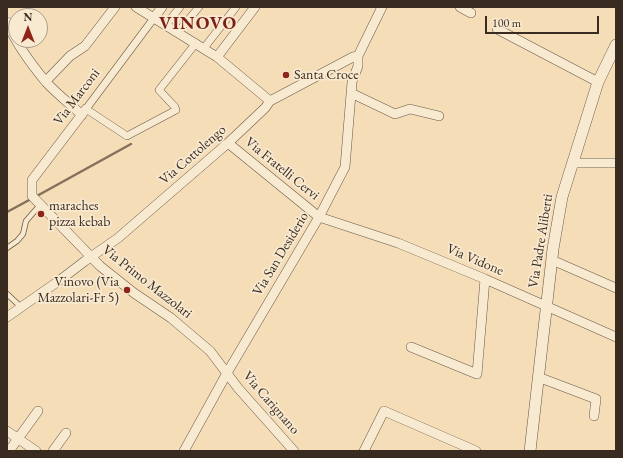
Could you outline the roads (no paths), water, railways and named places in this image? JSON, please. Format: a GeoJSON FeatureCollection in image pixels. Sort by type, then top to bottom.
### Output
{"type":"FeatureCollection","features":[{"type":"Feature","properties":{"kind":"street"},"geometry":{"type":"LineString","coordinates":[[46,81],[70,56],[85,46],[115,7]]}},
{"type":"Feature","properties":{"kind":"street"},"geometry":{"type":"LineString","coordinates":[[136,7],[217,57],[270,101]]}},
{"type":"Feature","properties":{"kind":"street"},"geometry":{"type":"LineString","coordinates":[[154,18],[162,7]]}},
{"type":"Feature","properties":{"kind":"street"},"geometry":{"type":"LineString","coordinates":[[166,25],[180,7]]}},
{"type":"Feature","properties":{"kind":"street"},"geometry":{"type":"LineString","coordinates":[[178,32],[199,7]]}},
{"type":"Feature","properties":{"kind":"street"},"geometry":{"type":"LineString","coordinates":[[20,48],[46,81],[84,112],[127,136],[176,110],[159,90],[236,7]]}},
{"type":"Feature","properties":{"kind":"street"},"geometry":{"type":"LineString","coordinates":[[217,57],[255,7]]}},
{"type":"Feature","properties":{"kind":"street"},"geometry":{"type":"LineString","coordinates":[[358,56],[382,7]]}},
{"type":"Feature","properties":{"kind":"street"},"geometry":{"type":"LineString","coordinates":[[460,7],[471,13]]}},
{"type":"Feature","properties":{"kind":"street","name":"Via Marconi"},"geometry":{"type":"LineString","coordinates":[[36,200],[32,180],[154,18]]}},
{"type":"Feature","properties":{"kind":"street"},"geometry":{"type":"LineString","coordinates":[[497,29],[598,82]]}},
{"type":"Feature","properties":{"kind":"street","name":"Via Padre Aliberti"},"geometry":{"type":"LineString","coordinates":[[530,451],[546,306],[562,197],[598,82],[616,45]]}},
{"type":"Feature","properties":{"kind":"street","name":"Via San Desiderio"},"geometry":{"type":"LineString","coordinates":[[184,451],[227,373],[319,217],[344,167],[352,82],[358,66],[358,56]]}},
{"type":"Feature","properties":{"kind":"street","name":"Via Cottolengo"},"geometry":{"type":"LineString","coordinates":[[7,318],[118,238],[228,143],[265,108],[270,101],[353,57],[358,56]]}},
{"type":"Feature","properties":{"kind":"street"},"geometry":{"type":"LineString","coordinates":[[38,70],[54,72]]}},
{"type":"Feature","properties":{"kind":"street"},"geometry":{"type":"LineString","coordinates":[[351,93],[395,114],[410,109],[439,116]]}},
{"type":"Feature","properties":{"kind":"street","name":"Via Fratelli Cervi"},"geometry":{"type":"LineString","coordinates":[[228,143],[319,217]]}},
{"type":"Feature","properties":{"kind":"street"},"geometry":{"type":"LineString","coordinates":[[573,163],[616,163]]}},
{"type":"Feature","properties":{"kind":"street","name":"Via Primo Mazzolari"},"geometry":{"type":"LineString","coordinates":[[36,200],[100,266],[134,293],[171,318],[188,332],[210,351],[227,373]]}},
{"type":"Feature","properties":{"kind":"street","name":"Via Vidone"},"geometry":{"type":"LineString","coordinates":[[319,217],[398,244],[485,279],[616,337]]}},
{"type":"Feature","properties":{"kind":"street"},"geometry":{"type":"LineString","coordinates":[[552,260],[616,288]]}},
{"type":"Feature","properties":{"kind":"street"},"geometry":{"type":"LineString","coordinates":[[411,347],[477,374],[485,279]]}},
{"type":"Feature","properties":{"kind":"street","name":"Via Carignano"},"geometry":{"type":"LineString","coordinates":[[227,373],[238,388],[294,451]]}},
{"type":"Feature","properties":{"kind":"street"},"geometry":{"type":"LineString","coordinates":[[538,377],[596,399],[594,416]]}},
{"type":"Feature","properties":{"kind":"street"},"geometry":{"type":"LineString","coordinates":[[364,451],[384,411],[476,451]]}},
{"type":"Feature","properties":{"kind":"street"},"geometry":{"type":"LineString","coordinates":[[9,451],[38,412]]}},
{"type":"Feature","properties":{"kind":"street"},"geometry":{"type":"LineString","coordinates":[[7,431],[36,451]]}},
{"type":"Feature","properties":{"kind":"street"},"geometry":{"type":"LineString","coordinates":[[53,451],[66,433]]}},
{"type":"Feature","properties":{"kind":"lane"},"geometry":{"type":"LineString","coordinates":[[7,248],[17,241],[23,234],[26,221],[36,200]]}},
{"type":"Feature","properties":{"kind":"lane"},"geometry":{"type":"LineString","coordinates":[[7,294],[21,307]]}},
{"type":"Feature","properties":{"kind":"waterway"},"geometry":{"type":"LineString","coordinates":[[35,197],[131,144]]}},
{"type":"Feature","properties":{"kind":"waterway"},"geometry":{"type":"LineString","coordinates":[[7,212],[31,199]]}},
{"type":"Feature","properties":{"kind":"place","name":"Santa Croce"},"geometry":{"type":"Point","coordinates":[286,75]}},
{"type":"Feature","properties":{"kind":"place","name":"maraches pizza kebab"},"geometry":{"type":"Point","coordinates":[41,214]}},
{"type":"Feature","properties":{"kind":"place","name":"Vinovo (Via Mazzolari-Fr 5)"},"geometry":{"type":"Point","coordinates":[127,290]}},
{"type":"Feature","properties":{"kind":"district","name":"VINOVO"},"geometry":{"type":"Point","coordinates":[198,24]}}]}
